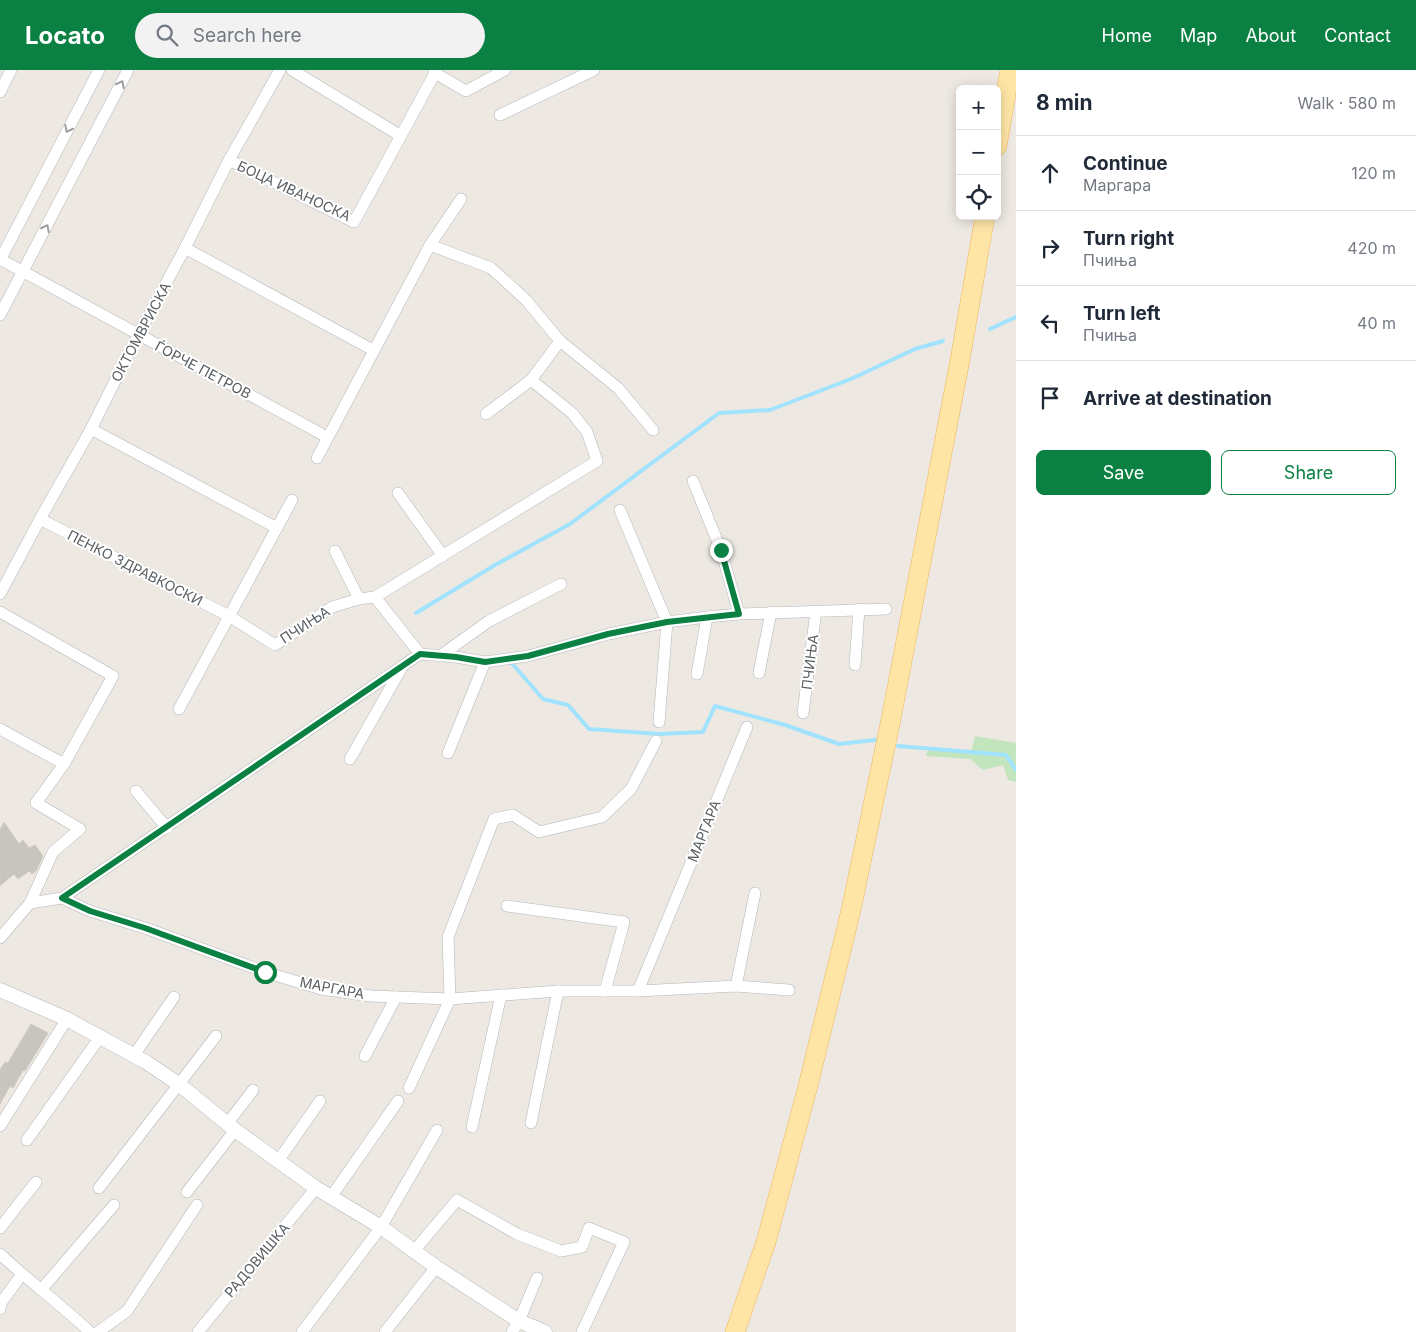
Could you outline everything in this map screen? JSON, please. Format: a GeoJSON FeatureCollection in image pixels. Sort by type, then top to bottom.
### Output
{"type":"FeatureCollection","features":[{"type":"Feature","properties":{"kind":"main road"},"geometry":{"type":"LineString","coordinates":[[1000,130],[1010,70]]}},
{"type":"Feature","properties":{"kind":"main road"},"geometry":{"type":"LineString","coordinates":[[736,1332],[766,1242],[808,1086],[851,910],[892,715],[960,360],[984,220]]}},
{"type":"Feature","properties":{"kind":"street"},"geometry":{"type":"LineString","coordinates":[[1,86],[11,70]]}},
{"type":"Feature","properties":{"kind":"street"},"geometry":{"type":"LineString","coordinates":[[0,259],[98,70]]}},
{"type":"Feature","properties":{"kind":"street"},"geometry":{"type":"LineString","coordinates":[[0,315],[128,70]]}},
{"type":"Feature","properties":{"kind":"street","name":"ОКТОМВРИСКА"},"geometry":{"type":"LineString","coordinates":[[0,594],[91,429],[229,160],[280,70]]}},
{"type":"Feature","properties":{"kind":"street"},"geometry":{"type":"LineString","coordinates":[[292,70],[401,136]]}},
{"type":"Feature","properties":{"kind":"street","name":"БОЦА ИВАНОСКА"},"geometry":{"type":"LineString","coordinates":[[229,160],[354,222],[434,72],[466,91],[506,70]]}},
{"type":"Feature","properties":{"kind":"street"},"geometry":{"type":"LineString","coordinates":[[500,115],[594,70]]}},
{"type":"Feature","properties":{"kind":"street"},"geometry":{"type":"LineString","coordinates":[[317,458],[430,245],[461,199]]}},
{"type":"Feature","properties":{"kind":"street"},"geometry":{"type":"LineString","coordinates":[[430,245],[491,268],[526,300],[560,341],[618,388],[653,430]]}},
{"type":"Feature","properties":{"kind":"street"},"geometry":{"type":"LineString","coordinates":[[185,248],[373,350]]}},
{"type":"Feature","properties":{"kind":"street","name":"ЃОРЧЕ ПЕТРОВ"},"geometry":{"type":"LineString","coordinates":[[0,259],[327,437]]}},
{"type":"Feature","properties":{"kind":"street"},"geometry":{"type":"LineString","coordinates":[[486,414],[531,380],[560,341]]}},
{"type":"Feature","properties":{"kind":"street"},"geometry":{"type":"LineString","coordinates":[[420,654],[375,597],[597,461],[587,432],[582,425],[572,413],[531,380]]}},
{"type":"Feature","properties":{"kind":"street"},"geometry":{"type":"LineString","coordinates":[[91,429],[277,528]]}},
{"type":"Feature","properties":{"kind":"street"},"geometry":{"type":"LineString","coordinates":[[693,481],[721,550],[739,614]]}},
{"type":"Feature","properties":{"kind":"street"},"geometry":{"type":"LineString","coordinates":[[398,493],[444,556]]}},
{"type":"Feature","properties":{"kind":"street"},"geometry":{"type":"LineString","coordinates":[[180,709],[292,500]]}},
{"type":"Feature","properties":{"kind":"street"},"geometry":{"type":"LineString","coordinates":[[620,510],[667,622],[659,722]]}},
{"type":"Feature","properties":{"kind":"street","name":"ПЕНКО ЗДРАВКОСКИ"},"geometry":{"type":"LineString","coordinates":[[40,519],[229,616]]}},
{"type":"Feature","properties":{"kind":"street"},"geometry":{"type":"LineString","coordinates":[[335,551],[360,599]]}},
{"type":"Feature","properties":{"kind":"street"},"geometry":{"type":"LineString","coordinates":[[440,656],[488,621],[561,584]]}},
{"type":"Feature","properties":{"kind":"street","name":"ПЧИЊА"},"geometry":{"type":"LineString","coordinates":[[229,616],[275,645],[332,606],[375,597]]}},
{"type":"Feature","properties":{"kind":"street"},"geometry":{"type":"LineString","coordinates":[[855,665],[859,609]]}},
{"type":"Feature","properties":{"kind":"street"},"geometry":{"type":"LineString","coordinates":[[30,902],[62,898],[420,654],[485,662],[528,656],[608,634],[667,622],[771,612],[886,609]]}},
{"type":"Feature","properties":{"kind":"street","name":"ПЧИЊА"},"geometry":{"type":"LineString","coordinates":[[804,713],[816,611]]}},
{"type":"Feature","properties":{"kind":"street"},"geometry":{"type":"LineString","coordinates":[[0,612],[113,676],[64,764],[36,803],[80,829],[53,852],[30,902],[0,938]]}},
{"type":"Feature","properties":{"kind":"street"},"geometry":{"type":"LineString","coordinates":[[759,674],[771,612]]}},
{"type":"Feature","properties":{"kind":"street"},"geometry":{"type":"LineString","coordinates":[[698,674],[707,617]]}},
{"type":"Feature","properties":{"kind":"street"},"geometry":{"type":"LineString","coordinates":[[448,753],[485,662]]}},
{"type":"Feature","properties":{"kind":"street"},"geometry":{"type":"LineString","coordinates":[[350,759],[402,667]]}},
{"type":"Feature","properties":{"kind":"street","name":"МАРГАРА"},"geometry":{"type":"LineString","coordinates":[[638,991],[747,727]]}},
{"type":"Feature","properties":{"kind":"street"},"geometry":{"type":"LineString","coordinates":[[0,729],[64,764]]}},
{"type":"Feature","properties":{"kind":"street"},"geometry":{"type":"LineString","coordinates":[[409,1088],[450,999],[448,937],[494,819],[512,815],[538,832],[602,816],[631,789],[656,741]]}},
{"type":"Feature","properties":{"kind":"street"},"geometry":{"type":"LineString","coordinates":[[136,791],[167,828]]}},
{"type":"Feature","properties":{"kind":"street"},"geometry":{"type":"LineString","coordinates":[[736,986],[755,893]]}},
{"type":"Feature","properties":{"kind":"street","name":"МАРГАРА"},"geometry":{"type":"LineString","coordinates":[[62,898],[90,911],[145,928],[265,972],[322,989],[371,996],[450,999],[558,991],[638,991],[736,986],[789,990]]}},
{"type":"Feature","properties":{"kind":"street"},"geometry":{"type":"LineString","coordinates":[[507,906],[624,922],[605,991]]}},
{"type":"Feature","properties":{"kind":"street"},"geometry":{"type":"LineString","coordinates":[[0,990],[67,1019],[134,1056],[180,1085],[231,1127],[316,1188],[381,1227],[515,1326],[545,1332]]}},
{"type":"Feature","properties":{"kind":"street"},"geometry":{"type":"LineString","coordinates":[[531,1123],[558,991]]}},
{"type":"Feature","properties":{"kind":"street"},"geometry":{"type":"LineString","coordinates":[[472,1127],[501,995]]}},
{"type":"Feature","properties":{"kind":"street"},"geometry":{"type":"LineString","coordinates":[[134,1056],[174,997]]}},
{"type":"Feature","properties":{"kind":"street"},"geometry":{"type":"LineString","coordinates":[[365,1056],[396,997]]}},
{"type":"Feature","properties":{"kind":"street"},"geometry":{"type":"LineString","coordinates":[[0,1126],[67,1019]]}},
{"type":"Feature","properties":{"kind":"street"},"geometry":{"type":"LineString","coordinates":[[27,1140],[100,1036]]}},
{"type":"Feature","properties":{"kind":"street"},"geometry":{"type":"LineString","coordinates":[[100,1188],[216,1036]]}},
{"type":"Feature","properties":{"kind":"street"},"geometry":{"type":"LineString","coordinates":[[187,1192],[254,1090]]}},
{"type":"Feature","properties":{"kind":"street"},"geometry":{"type":"LineString","coordinates":[[278,1161],[320,1101]]}},
{"type":"Feature","properties":{"kind":"street"},"geometry":{"type":"LineString","coordinates":[[331,1197],[398,1101]]}},
{"type":"Feature","properties":{"kind":"street"},"geometry":{"type":"LineString","coordinates":[[302,1332],[381,1227],[437,1130]]}},
{"type":"Feature","properties":{"kind":"street"},"geometry":{"type":"LineString","coordinates":[[0,1228],[36,1182]]}},
{"type":"Feature","properties":{"kind":"street","name":"РАДОВИШКА"},"geometry":{"type":"LineString","coordinates":[[198,1332],[316,1188]]}},
{"type":"Feature","properties":{"kind":"street"},"geometry":{"type":"LineString","coordinates":[[414,1251],[457,1200],[517,1234],[561,1251],[582,1247],[589,1228],[624,1242],[582,1332]]}},
{"type":"Feature","properties":{"kind":"street"},"geometry":{"type":"LineString","coordinates":[[41,1290],[114,1205]]}},
{"type":"Feature","properties":{"kind":"street"},"geometry":{"type":"LineString","coordinates":[[98,1332],[127,1311],[197,1205]]}},
{"type":"Feature","properties":{"kind":"street"},"geometry":{"type":"LineString","coordinates":[[0,1254],[90,1332]]}},
{"type":"Feature","properties":{"kind":"street"},"geometry":{"type":"LineString","coordinates":[[385,1332],[436,1267]]}},
{"type":"Feature","properties":{"kind":"street"},"geometry":{"type":"LineString","coordinates":[[0,1309],[1,1303],[22,1274]]}},
{"type":"Feature","properties":{"kind":"street"},"geometry":{"type":"LineString","coordinates":[[515,1326],[536,1278]]}},
{"type":"Feature","properties":{"kind":"green space"},"geometry":{"type":"Polygon","coordinates":[[[975,736],[1016,743],[1016,782],[1008,780],[1003,765],[983,770],[970,759],[926,756],[928,750],[971,752],[975,736]]]}},
{"type":"Feature","properties":{"kind":"building"},"geometry":{"type":"Polygon","coordinates":[[[4,822],[19,844],[23,840],[29,848],[35,845],[43,856],[36,871],[32,874],[29,871],[18,879],[14,874],[0,886],[0,830],[4,822]]]}},
{"type":"Feature","properties":{"kind":"building"},"geometry":{"type":"Polygon","coordinates":[[[31,1024],[48,1033],[25,1071],[23,1070],[13,1088],[10,1086],[0,1104],[0,1070],[5,1062],[8,1063],[31,1024]]]}},
{"type":"Feature","properties":{"kind":"waterway"},"geometry":{"type":"LineString","coordinates":[[990,329],[1016,317]]}},
{"type":"Feature","properties":{"kind":"waterway"},"geometry":{"type":"LineString","coordinates":[[416,613],[495,565],[570,524],[719,413],[770,410],[851,379],[915,349],[943,341]]}},
{"type":"Feature","properties":{"kind":"waterway"},"geometry":{"type":"LineString","coordinates":[[509,660],[543,699],[568,705],[589,729],[659,734],[703,732],[715,706],[785,725],[839,744],[875,740]]}},
{"type":"Feature","properties":{"kind":"waterway"},"geometry":{"type":"LineString","coordinates":[[898,746],[1006,755],[1016,770]]}},
{"type":"Feature","properties":{"kind":"route"},"geometry":{"type":"LineString","coordinates":[[265,972],[145,928],[90,911],[62,898],[420,654],[485,662],[528,656],[608,634],[667,622],[739,614],[721,550]]}}]}
